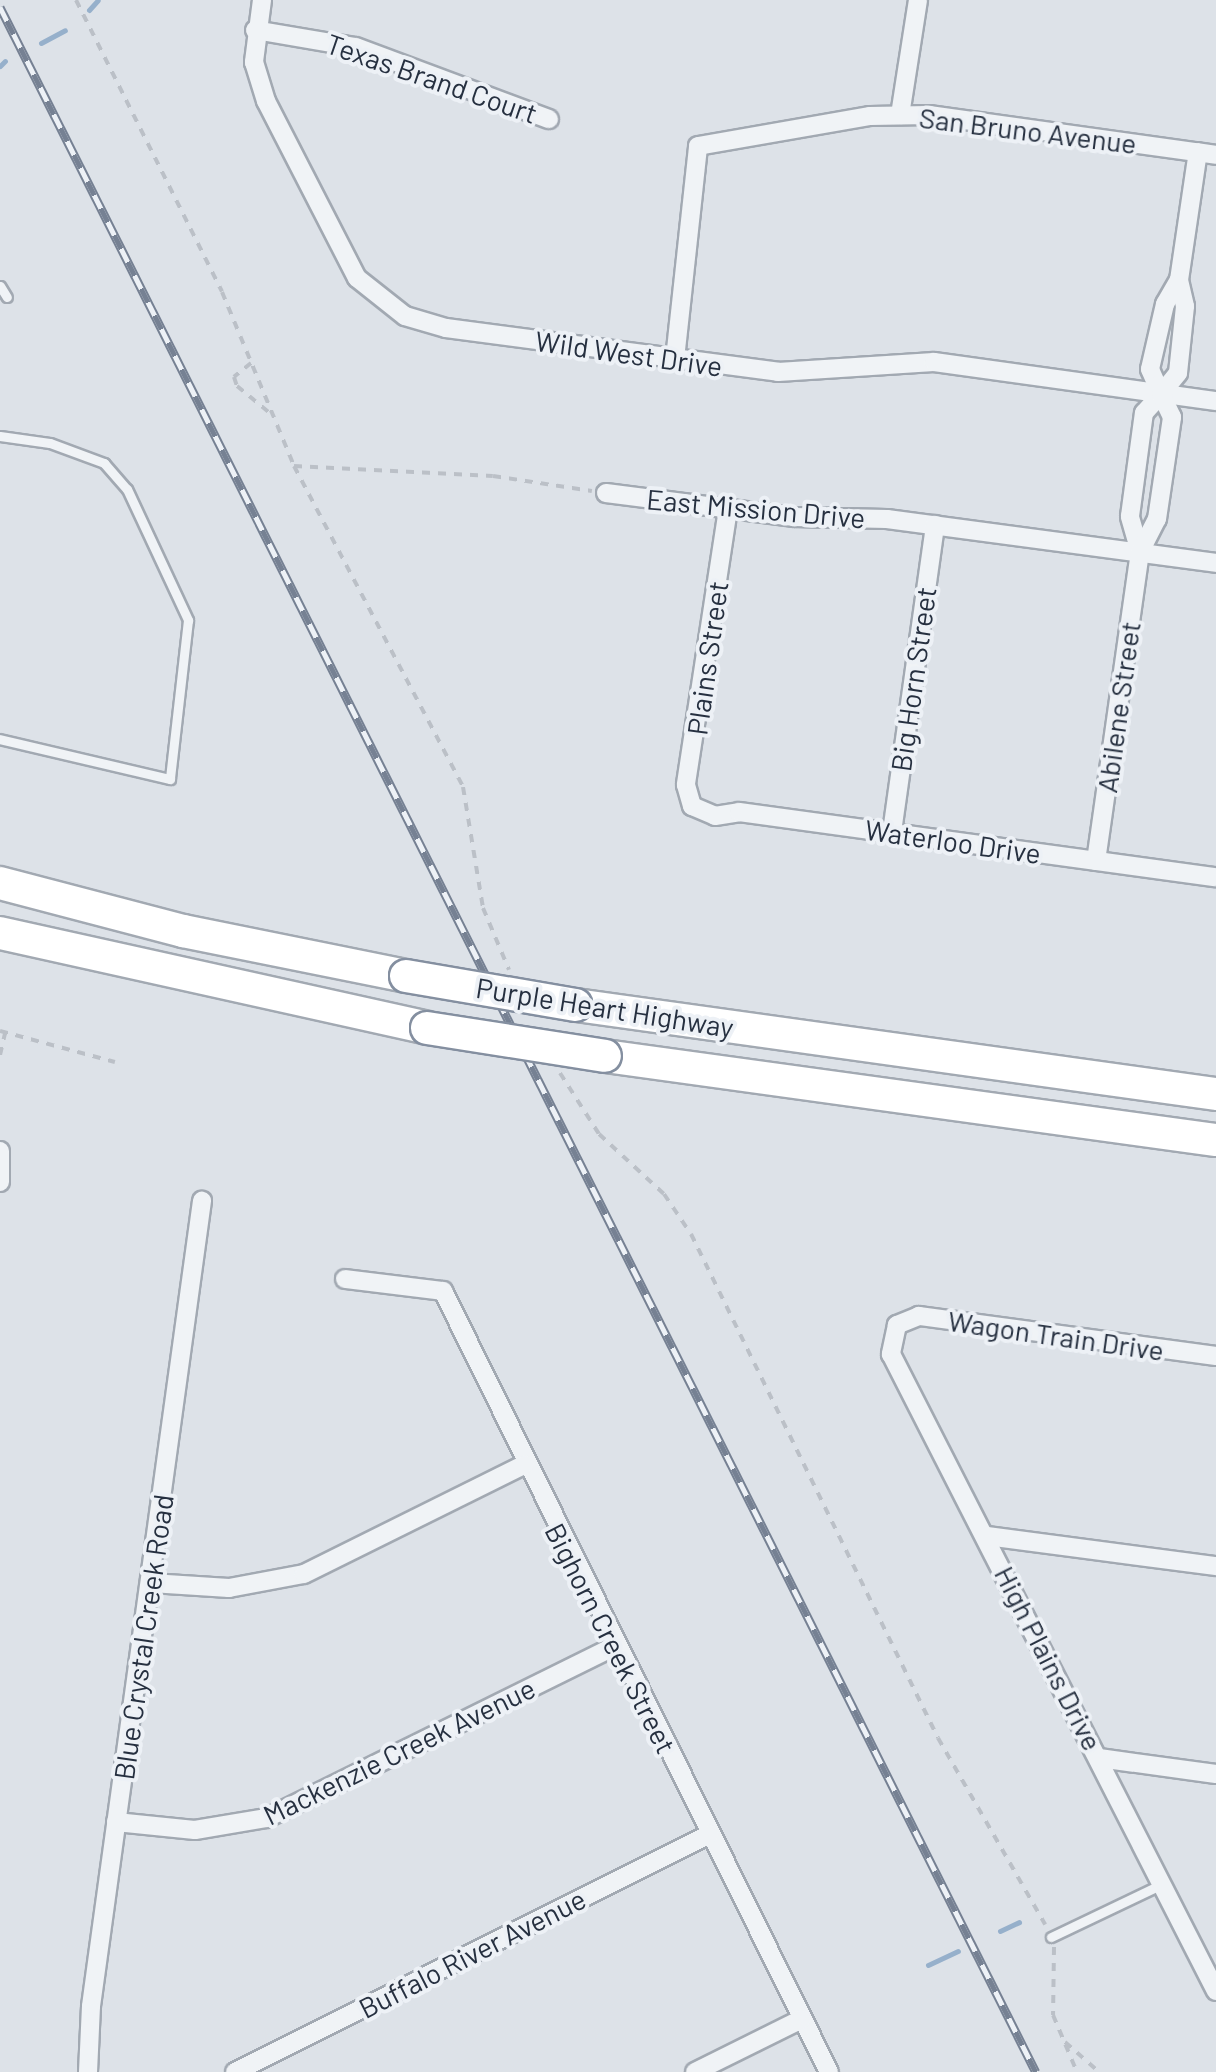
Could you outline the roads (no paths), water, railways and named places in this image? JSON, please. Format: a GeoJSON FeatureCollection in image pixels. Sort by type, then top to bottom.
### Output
{"type":"FeatureCollection","features":[{"type":"Feature","properties":{"kind":"highway","name":"Purple Heart Highway"},"geometry":{"type":"LineString","coordinates":[[0,883],[182,932],[406,976],[576,1004],[1216,1094]]}},
{"type":"Feature","properties":{"kind":"highway","name":"Purple Heart Highway"},"geometry":{"type":"LineString","coordinates":[[0,933],[427,1028],[1216,1140]]}},
{"type":"Feature","properties":{"kind":"street","name":"Wild West Drive"},"geometry":{"type":"LineString","coordinates":[[262,0],[254,30],[254,62],[266,101],[358,278],[374,296],[404,316],[446,328],[778,372],[934,362],[1216,401]]}},
{"type":"Feature","properties":{"kind":"street"},"geometry":{"type":"LineString","coordinates":[[900,115],[918,0]]}},
{"type":"Feature","properties":{"kind":"street","name":"Texas Brand Court"},"geometry":{"type":"LineString","coordinates":[[254,30],[356,47],[549,119]]}},
{"type":"Feature","properties":{"kind":"street","name":"San Bruno Avenue"},"geometry":{"type":"LineString","coordinates":[[675,359],[698,146],[900,115],[1207,154]]}},
{"type":"Feature","properties":{"kind":"street","name":"Abilene Street"},"geometry":{"type":"LineString","coordinates":[[1140,552],[1130,516],[1144,414],[1178,373],[1185,306],[1179,280],[1207,154]]}},
{"type":"Feature","properties":{"kind":"street","name":"Abilene Street"},"geometry":{"type":"LineString","coordinates":[[1096,861],[1140,552],[1158,520],[1172,417],[1161,394]]}},
{"type":"Feature","properties":{"kind":"street","name":"East Mission Drive"},"geometry":{"type":"LineString","coordinates":[[606,493],[728,509],[934,525],[1216,563]]}},
{"type":"Feature","properties":{"kind":"street","name":"Plains Street"},"geometry":{"type":"LineString","coordinates":[[692,806],[686,785],[728,509]]}},
{"type":"Feature","properties":{"kind":"street","name":"Big Horn Street"},"geometry":{"type":"LineString","coordinates":[[892,832],[934,525]]}},
{"type":"Feature","properties":{"kind":"street","name":"Waterloo Drive"},"geometry":{"type":"LineString","coordinates":[[692,806],[715,816],[739,812],[1216,877]]}},
{"type":"Feature","properties":{"kind":"street"},"geometry":{"type":"LineString","coordinates":[[0,1151],[0,1182]]}},
{"type":"Feature","properties":{"kind":"street","name":"Blue Crystal Creek Road"},"geometry":{"type":"LineString","coordinates":[[88,2072],[116,1822],[202,1202]]}},
{"type":"Feature","properties":{"kind":"street","name":"Bighorn Creek Street"},"geometry":{"type":"LineString","coordinates":[[344,1279],[443,1292],[524,1464],[829,2072]]}},
{"type":"Feature","properties":{"kind":"street","name":"Wagon Train Drive"},"geometry":{"type":"LineString","coordinates":[[897,1325],[919,1316],[1216,1356]]}},
{"type":"Feature","properties":{"kind":"street","name":"High Plains Drive"},"geometry":{"type":"LineString","coordinates":[[897,1325],[891,1354],[1215,1985]]}},
{"type":"Feature","properties":{"kind":"street"},"geometry":{"type":"LineString","coordinates":[[151,1582],[229,1588],[304,1574],[524,1464]]}},
{"type":"Feature","properties":{"kind":"street"},"geometry":{"type":"LineString","coordinates":[[987,1536],[1216,1566]]}},
{"type":"Feature","properties":{"kind":"street","name":"Mackenzie Creek Avenue"},"geometry":{"type":"LineString","coordinates":[[116,1822],[195,1830],[268,1818],[615,1646]]}},
{"type":"Feature","properties":{"kind":"street"},"geometry":{"type":"LineString","coordinates":[[1099,1758],[1216,1774]]}},
{"type":"Feature","properties":{"kind":"street","name":"Buffalo River Avenue"},"geometry":{"type":"LineString","coordinates":[[235,2072],[710,1834]]}},
{"type":"Feature","properties":{"kind":"street"},"geometry":{"type":"LineString","coordinates":[[696,2072],[802,2018]]}},
{"type":"Feature","properties":{"kind":"lane"},"geometry":{"type":"LineString","coordinates":[[0,286],[7,298]]}},
{"type":"Feature","properties":{"kind":"lane"},"geometry":{"type":"LineString","coordinates":[[0,436],[50,443],[104,463],[127,489],[188,620],[170,779],[0,739]]}},
{"type":"Feature","properties":{"kind":"lane"},"geometry":{"type":"LineString","coordinates":[[1051,1937],[1162,1884]]}},
{"type":"Feature","properties":{"kind":"waterway"},"geometry":{"type":"LineString","coordinates":[[89,10],[98,0]]}},
{"type":"Feature","properties":{"kind":"waterway"},"geometry":{"type":"LineString","coordinates":[[41,43],[65,30]]}},
{"type":"Feature","properties":{"kind":"waterway"},"geometry":{"type":"LineString","coordinates":[[0,66],[5,61]]}},
{"type":"Feature","properties":{"kind":"waterway"},"geometry":{"type":"LineString","coordinates":[[1000,1931],[1019,1922]]}},
{"type":"Feature","properties":{"kind":"waterway"},"geometry":{"type":"LineString","coordinates":[[928,1965],[958,1951]]}},
{"type":"Feature","properties":{"kind":"railway"},"geometry":{"type":"LineString","coordinates":[[0,7],[1036,2072]]}}]}
